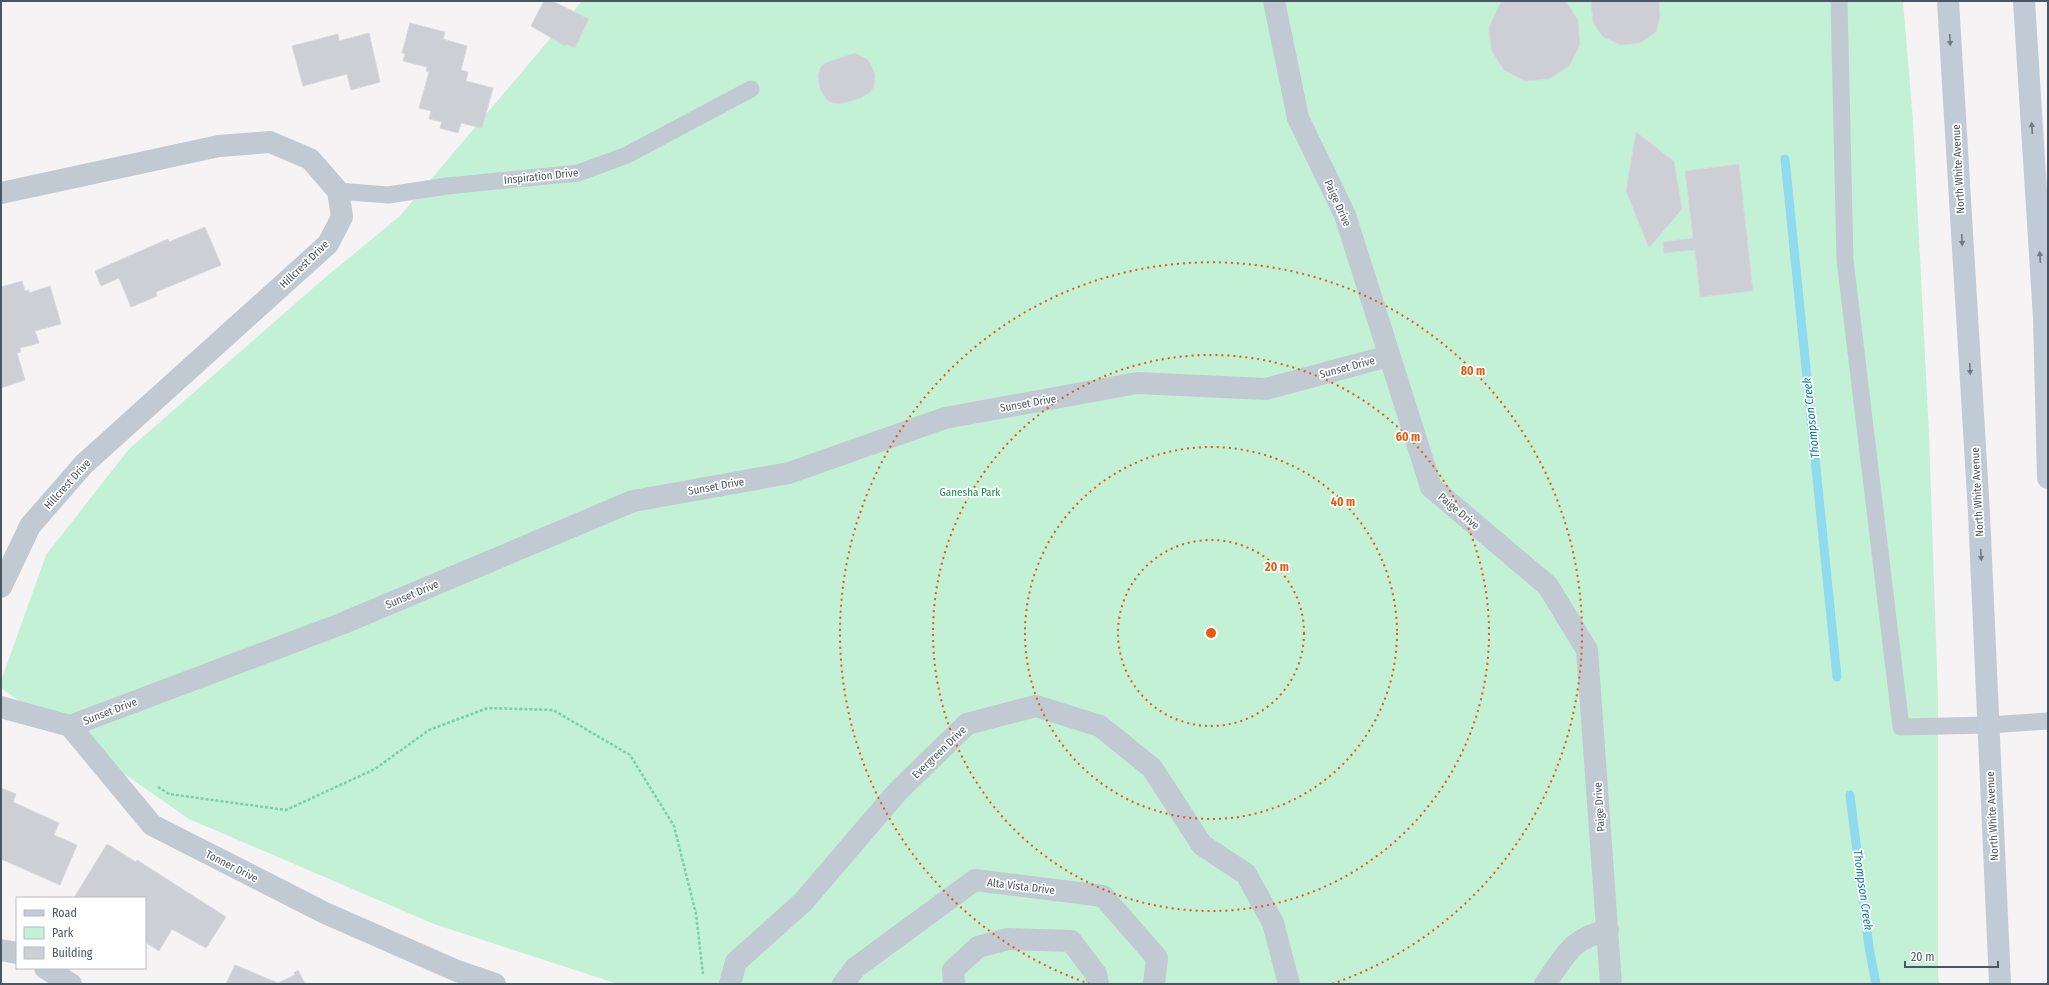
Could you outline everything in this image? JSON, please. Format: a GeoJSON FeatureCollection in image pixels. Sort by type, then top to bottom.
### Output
{"type":"FeatureCollection","features":[{"type":"Feature","properties":{"kind":"main road","name":"North White Avenue"},"geometry":{"type":"LineString","coordinates":[[1948,1],[1979,513],[2000,984]]}},
{"type":"Feature","properties":{"kind":"main road"},"geometry":{"type":"LineString","coordinates":[[2024,1],[2044,318],[2048,478]]}},
{"type":"Feature","properties":{"kind":"street","name":"Paige Drive"},"geometry":{"type":"LineString","coordinates":[[1274,1],[1298,118],[1345,215],[1431,487],[1548,586],[1587,650],[1611,984]]}},
{"type":"Feature","properties":{"kind":"street"},"geometry":{"type":"LineString","coordinates":[[1,193],[219,146],[270,142],[310,159],[338,191]]}},
{"type":"Feature","properties":{"kind":"street","name":"Hillcrest Drive"},"geometry":{"type":"LineString","coordinates":[[1,586],[30,526],[84,464],[328,244],[342,218],[338,191]]}},
{"type":"Feature","properties":{"kind":"street","name":"Sunset Drive"},"geometry":{"type":"LineString","coordinates":[[70,726],[341,624],[633,501],[789,473],[945,418],[1137,383],[1266,389],[1389,356]]}},
{"type":"Feature","properties":{"kind":"street","name":"Evergreen Drive"},"geometry":{"type":"LineString","coordinates":[[730,984],[736,962],[803,902],[898,791],[967,724],[1036,706],[1100,726],[1152,768],[1202,845],[1246,874],[1274,923],[1289,984]]}},
{"type":"Feature","properties":{"kind":"street"},"geometry":{"type":"LineString","coordinates":[[1,707],[70,726]]}},
{"type":"Feature","properties":{"kind":"street","name":"Tonner Drive"},"geometry":{"type":"LineString","coordinates":[[70,726],[152,825],[325,913],[457,972],[495,984]]}},
{"type":"Feature","properties":{"kind":"street","name":"Alta Vista Drive"},"geometry":{"type":"LineString","coordinates":[[844,984],[855,968],[975,880],[1103,896],[1156,958],[1154,984]]}},
{"type":"Feature","properties":{"kind":"street"},"geometry":{"type":"LineString","coordinates":[[1545,984],[1572,946],[1589,934],[1608,930]]}},
{"type":"Feature","properties":{"kind":"street"},"geometry":{"type":"LineString","coordinates":[[954,984],[953,970],[978,947],[1008,938],[1071,941],[1096,974],[1098,984]]}},
{"type":"Feature","properties":{"kind":"street"},"geometry":{"type":"LineString","coordinates":[[1,950],[16,953]]}},
{"type":"Feature","properties":{"kind":"street"},"geometry":{"type":"LineString","coordinates":[[47,969],[71,984]]}},
{"type":"Feature","properties":{"kind":"lane"},"geometry":{"type":"LineString","coordinates":[[1838,1],[1845,260],[1901,727],[1988,726],[2048,721]]}},
{"type":"Feature","properties":{"kind":"lane","name":"Inspiration Drive"},"geometry":{"type":"LineString","coordinates":[[338,191],[388,195],[447,186],[578,173],[627,155],[751,89]]}},
{"type":"Feature","properties":{"kind":"path"},"geometry":{"type":"LineString","coordinates":[[157,786],[169,794],[286,810],[375,769],[428,730],[488,708],[553,710],[630,755],[674,826],[696,914],[703,976]]}},
{"type":"Feature","properties":{"kind":"green space","name":"Ganesha Park"},"geometry":{"type":"Polygon","coordinates":[[[582,1],[1903,1],[1913,121],[1929,434],[1938,699],[1939,984],[618,984],[434,924],[189,819],[1,688],[1,681],[46,555],[129,449],[321,281],[400,216],[582,1]]]}},
{"type":"Feature","properties":{"kind":"building"},"geometry":{"type":"Polygon","coordinates":[[[544,1],[552,1],[589,19],[575,48],[566,44],[565,46],[531,26],[544,1]]]}},
{"type":"Feature","properties":{"kind":"building"},"geometry":{"type":"Polygon","coordinates":[[[1504,1],[1566,1],[1578,20],[1580,45],[1569,66],[1549,79],[1525,81],[1504,70],[1491,50],[1489,27],[1500,4],[1504,1]]]}},
{"type":"Feature","properties":{"kind":"building"},"geometry":{"type":"Polygon","coordinates":[[[1591,1],[1659,1],[1660,17],[1656,32],[1640,43],[1621,45],[1603,37],[1593,23],[1591,1]]]}},
{"type":"Feature","properties":{"kind":"building"},"geometry":{"type":"Polygon","coordinates":[[[410,23],[445,32],[443,39],[467,46],[461,70],[468,72],[466,81],[493,88],[482,128],[461,123],[458,133],[440,128],[442,122],[429,119],[431,111],[419,108],[429,72],[426,71],[427,67],[403,61],[405,54],[402,53],[410,23]]]}},
{"type":"Feature","properties":{"kind":"building"},"geometry":{"type":"Polygon","coordinates":[[[369,33],[380,82],[351,90],[347,74],[303,86],[292,46],[338,34],[339,41],[369,33]]]}},
{"type":"Feature","properties":{"kind":"building"},"geometry":{"type":"Polygon","coordinates":[[[855,53],[867,59],[871,65],[875,75],[874,87],[869,93],[861,98],[840,104],[832,103],[826,99],[820,89],[818,75],[820,68],[825,63],[855,53]]]}},
{"type":"Feature","properties":{"kind":"building"},"geometry":{"type":"Polygon","coordinates":[[[1636,132],[1674,161],[1682,209],[1649,248],[1626,191],[1636,132]]]}},
{"type":"Feature","properties":{"kind":"building"},"geometry":{"type":"Polygon","coordinates":[[[1739,164],[1753,291],[1700,297],[1695,250],[1664,253],[1663,242],[1693,238],[1685,171],[1739,164]]]}},
{"type":"Feature","properties":{"kind":"building"},"geometry":{"type":"Polygon","coordinates":[[[205,227],[221,265],[156,292],[157,296],[131,307],[119,278],[101,286],[95,271],[168,239],[169,242],[205,227]]]}},
{"type":"Feature","properties":{"kind":"building"},"geometry":{"type":"Polygon","coordinates":[[[22,281],[25,291],[29,290],[29,293],[50,286],[61,324],[35,331],[39,343],[20,348],[21,352],[17,353],[25,380],[1,388],[1,287],[22,281]]]}},
{"type":"Feature","properties":{"kind":"building"},"geometry":{"type":"Polygon","coordinates":[[[1,788],[16,794],[13,802],[59,823],[54,835],[77,845],[60,885],[1,859],[1,788]]]}},
{"type":"Feature","properties":{"kind":"building"},"geometry":{"type":"Polygon","coordinates":[[[107,844],[136,862],[137,860],[226,917],[206,948],[172,929],[159,951],[146,943],[146,897],[75,897],[107,844]]]}},
{"type":"Feature","properties":{"kind":"building"},"geometry":{"type":"Polygon","coordinates":[[[235,965],[278,983],[295,975],[294,973],[298,970],[305,984],[226,984],[235,965]]]}},
{"type":"Feature","properties":{"kind":"waterway","name":"Thompson Creek"},"geometry":{"type":"LineString","coordinates":[[1785,159],[1837,677]]}},
{"type":"Feature","properties":{"kind":"waterway","name":"Thompson Creek"},"geometry":{"type":"LineString","coordinates":[[1850,795],[1869,947],[1876,984]]}}]}
